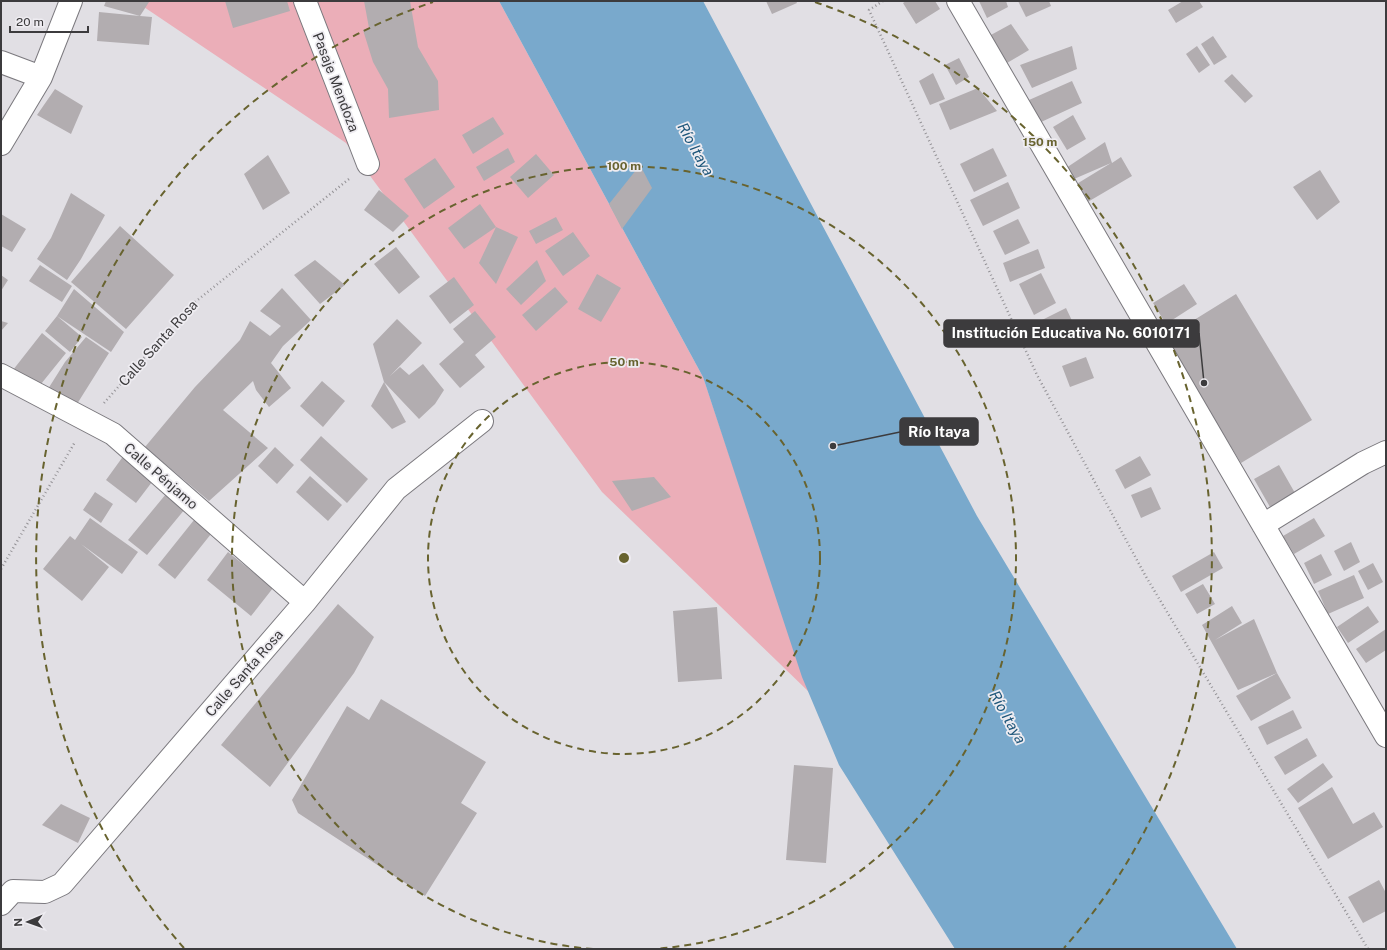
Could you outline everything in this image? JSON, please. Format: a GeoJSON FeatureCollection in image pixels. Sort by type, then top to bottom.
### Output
{"type":"FeatureCollection","features":[{"type":"Feature","properties":{"kind":"street"},"geometry":{"type":"LineString","coordinates":[[1,144],[41,77],[71,1]]}},
{"type":"Feature","properties":{"kind":"street","name":"Pasaje Mendoza"},"geometry":{"type":"LineString","coordinates":[[305,1],[368,164]]}},
{"type":"Feature","properties":{"kind":"street"},"geometry":{"type":"LineString","coordinates":[[958,1],[1386,736]]}},
{"type":"Feature","properties":{"kind":"street"},"geometry":{"type":"LineString","coordinates":[[1,62],[41,77]]}},
{"type":"Feature","properties":{"kind":"street","name":"Calle Pénjamo"},"geometry":{"type":"LineString","coordinates":[[1,375],[113,434],[305,602]]}},
{"type":"Feature","properties":{"kind":"street","name":"Calle Santa Rosa"},"geometry":{"type":"LineString","coordinates":[[5,892],[45,892],[62,884],[305,602],[396,489],[482,421]]}},
{"type":"Feature","properties":{"kind":"street"},"geometry":{"type":"LineString","coordinates":[[1263,525],[1362,463],[1386,452]]}},
{"type":"Feature","properties":{"kind":"path"},"geometry":{"type":"LineString","coordinates":[[883,1],[869,10],[1037,375],[1145,574],[1368,949]]}},
{"type":"Feature","properties":{"kind":"path","name":"Calle Santa Rosa"},"geometry":{"type":"LineString","coordinates":[[1,569],[88,421],[190,306],[228,274],[368,164]]}},
{"type":"Feature","properties":{"kind":"shaded area"},"geometry":{"type":"Polygon","coordinates":[[[135,1],[499,1],[703,377],[809,692],[602,492],[346,143],[135,1]]]}},
{"type":"Feature","properties":{"kind":"water","name":"Río Itaya"},"geometry":{"type":"Polygon","coordinates":[[[499,1],[703,1],[977,516],[1237,949],[955,949],[839,765],[802,677],[703,377],[499,1]]]}},
{"type":"Feature","properties":{"kind":"building"},"geometry":{"type":"Polygon","coordinates":[[[106,1],[149,2],[140,16],[104,6],[106,1]]]}},
{"type":"Feature","properties":{"kind":"building"},"geometry":{"type":"Polygon","coordinates":[[[225,1],[287,1],[290,11],[233,28],[225,1]]]}},
{"type":"Feature","properties":{"kind":"building"},"geometry":{"type":"Polygon","coordinates":[[[364,1],[410,1],[418,47],[438,81],[439,110],[389,118],[388,89],[373,62],[363,30],[369,28],[364,1]]]}},
{"type":"Feature","properties":{"kind":"building"},"geometry":{"type":"Polygon","coordinates":[[[766,1],[796,1],[797,3],[772,14],[766,1]]]}},
{"type":"Feature","properties":{"kind":"building"},"geometry":{"type":"Polygon","coordinates":[[[906,1],[935,1],[940,9],[916,24],[903,3],[906,1]]]}},
{"type":"Feature","properties":{"kind":"building"},"geometry":{"type":"Polygon","coordinates":[[[979,1],[1006,1],[1008,7],[987,18],[979,1]]]}},
{"type":"Feature","properties":{"kind":"building"},"geometry":{"type":"Polygon","coordinates":[[[1018,1],[1049,1],[1051,6],[1026,17],[1018,1]]]}},
{"type":"Feature","properties":{"kind":"building"},"geometry":{"type":"Polygon","coordinates":[[[1183,1],[1199,1],[1203,7],[1176,23],[1168,10],[1183,1]]]}},
{"type":"Feature","properties":{"kind":"building"},"geometry":{"type":"Polygon","coordinates":[[[99,12],[152,17],[149,45],[97,41],[99,12]]]}},
{"type":"Feature","properties":{"kind":"building"},"geometry":{"type":"Polygon","coordinates":[[[1011,24],[1029,50],[1007,63],[989,36],[1011,24]]]}},
{"type":"Feature","properties":{"kind":"building"},"geometry":{"type":"Polygon","coordinates":[[[1213,36],[1227,57],[1214,65],[1201,44],[1213,36]]]}},
{"type":"Feature","properties":{"kind":"building"},"geometry":{"type":"Polygon","coordinates":[[[1072,46],[1077,69],[1032,88],[1020,65],[1072,46]]]}},
{"type":"Feature","properties":{"kind":"building"},"geometry":{"type":"Polygon","coordinates":[[[1197,46],[1210,65],[1199,73],[1186,54],[1197,46]]]}},
{"type":"Feature","properties":{"kind":"building"},"geometry":{"type":"Polygon","coordinates":[[[959,58],[969,77],[956,85],[945,65],[959,58]]]}},
{"type":"Feature","properties":{"kind":"building"},"geometry":{"type":"Polygon","coordinates":[[[933,73],[945,99],[930,105],[919,81],[933,73]]]}},
{"type":"Feature","properties":{"kind":"building"},"geometry":{"type":"Polygon","coordinates":[[[1232,74],[1253,96],[1245,103],[1224,81],[1232,74]]]}},
{"type":"Feature","properties":{"kind":"building"},"geometry":{"type":"Polygon","coordinates":[[[1072,81],[1082,103],[1039,123],[1029,100],[1072,81]]]}},
{"type":"Feature","properties":{"kind":"building"},"geometry":{"type":"Polygon","coordinates":[[[978,88],[997,111],[950,130],[939,104],[978,88]]]}},
{"type":"Feature","properties":{"kind":"building"},"geometry":{"type":"Polygon","coordinates":[[[55,89],[83,106],[71,134],[37,115],[55,89]]]}},
{"type":"Feature","properties":{"kind":"building"},"geometry":{"type":"Polygon","coordinates":[[[1073,115],[1086,139],[1067,150],[1053,127],[1073,115]]]}},
{"type":"Feature","properties":{"kind":"building"},"geometry":{"type":"Polygon","coordinates":[[[493,117],[504,134],[473,154],[462,135],[493,117]]]}},
{"type":"Feature","properties":{"kind":"building"},"geometry":{"type":"Polygon","coordinates":[[[1105,142],[1112,163],[1121,157],[1132,176],[1086,203],[1075,185],[1111,163],[1074,179],[1066,168],[1105,142]]]}},
{"type":"Feature","properties":{"kind":"building"},"geometry":{"type":"Polygon","coordinates":[[[508,148],[515,162],[484,181],[476,167],[508,148]]]}},
{"type":"Feature","properties":{"kind":"building"},"geometry":{"type":"Polygon","coordinates":[[[993,148],[1007,176],[974,192],[960,164],[993,148]]]}},
{"type":"Feature","properties":{"kind":"building"},"geometry":{"type":"Polygon","coordinates":[[[536,154],[554,175],[528,198],[510,177],[536,154]]]}},
{"type":"Feature","properties":{"kind":"building"},"geometry":{"type":"Polygon","coordinates":[[[268,155],[290,193],[263,210],[244,174],[268,155]]]}},
{"type":"Feature","properties":{"kind":"building"},"geometry":{"type":"Polygon","coordinates":[[[435,158],[455,187],[424,209],[404,179],[435,158]]]}},
{"type":"Feature","properties":{"kind":"building"},"geometry":{"type":"Polygon","coordinates":[[[640,165],[652,188],[622,229],[609,204],[640,165]]]}},
{"type":"Feature","properties":{"kind":"building"},"geometry":{"type":"Polygon","coordinates":[[[1320,170],[1340,202],[1317,220],[1293,187],[1320,170]]]}},
{"type":"Feature","properties":{"kind":"building"},"geometry":{"type":"Polygon","coordinates":[[[1008,182],[1020,208],[983,226],[970,200],[1008,182]]]}},
{"type":"Feature","properties":{"kind":"building"},"geometry":{"type":"Polygon","coordinates":[[[379,190],[409,216],[393,232],[364,210],[379,190]]]}},
{"type":"Feature","properties":{"kind":"building"},"geometry":{"type":"Polygon","coordinates":[[[71,193],[105,215],[81,259],[67,280],[37,259],[51,238],[71,193]]]}},
{"type":"Feature","properties":{"kind":"building"},"geometry":{"type":"Polygon","coordinates":[[[480,204],[496,227],[464,249],[448,228],[480,204]]]}},
{"type":"Feature","properties":{"kind":"building"},"geometry":{"type":"Polygon","coordinates":[[[1,214],[26,229],[12,252],[1,246],[1,214]]]}},
{"type":"Feature","properties":{"kind":"building"},"geometry":{"type":"Polygon","coordinates":[[[556,217],[563,230],[536,244],[529,231],[556,217]]]}},
{"type":"Feature","properties":{"kind":"building"},"geometry":{"type":"Polygon","coordinates":[[[1018,219],[1030,243],[1005,255],[993,231],[1018,219]]]}},
{"type":"Feature","properties":{"kind":"building"},"geometry":{"type":"Polygon","coordinates":[[[120,226],[174,275],[126,329],[71,282],[120,226]]]}},
{"type":"Feature","properties":{"kind":"building"},"geometry":{"type":"Polygon","coordinates":[[[496,227],[518,237],[496,284],[479,263],[496,227]]]}},
{"type":"Feature","properties":{"kind":"building"},"geometry":{"type":"Polygon","coordinates":[[[573,232],[590,256],[563,276],[545,251],[573,232]]]}},
{"type":"Feature","properties":{"kind":"building"},"geometry":{"type":"Polygon","coordinates":[[[396,247],[420,277],[399,294],[374,264],[396,247]]]}},
{"type":"Feature","properties":{"kind":"building"},"geometry":{"type":"Polygon","coordinates":[[[1038,249],[1045,268],[1010,282],[1003,263],[1038,249]]]}},
{"type":"Feature","properties":{"kind":"building"},"geometry":{"type":"Polygon","coordinates":[[[315,260],[345,285],[320,304],[294,275],[315,260]]]}},
{"type":"Feature","properties":{"kind":"building"},"geometry":{"type":"Polygon","coordinates":[[[537,260],[546,281],[521,305],[506,289],[537,260]]]}},
{"type":"Feature","properties":{"kind":"building"},"geometry":{"type":"Polygon","coordinates":[[[40,265],[72,286],[62,302],[29,281],[40,265]]]}},
{"type":"Feature","properties":{"kind":"building"},"geometry":{"type":"Polygon","coordinates":[[[1041,273],[1056,303],[1034,315],[1019,284],[1041,273]]]}},
{"type":"Feature","properties":{"kind":"building"},"geometry":{"type":"Polygon","coordinates":[[[597,274],[621,288],[601,322],[578,309],[597,274]]]}},
{"type":"Feature","properties":{"kind":"building"},"geometry":{"type":"Polygon","coordinates":[[[1,275],[8,280],[1,291],[1,275]]]}},
{"type":"Feature","properties":{"kind":"building"},"geometry":{"type":"Polygon","coordinates":[[[454,277],[474,305],[450,324],[429,296],[454,277]]]}},
{"type":"Feature","properties":{"kind":"building"},"geometry":{"type":"Polygon","coordinates":[[[1184,284],[1197,304],[1166,324],[1153,303],[1184,284]]]}},
{"type":"Feature","properties":{"kind":"building"},"geometry":{"type":"Polygon","coordinates":[[[555,287],[568,302],[536,331],[522,315],[555,287]]]}},
{"type":"Feature","properties":{"kind":"building"},"geometry":{"type":"Polygon","coordinates":[[[282,288],[311,320],[283,346],[271,363],[291,388],[269,407],[256,390],[253,381],[223,410],[268,448],[209,501],[145,447],[195,387],[240,340],[250,321],[270,336],[281,326],[260,311],[282,288]]]}},
{"type":"Feature","properties":{"kind":"building"},"geometry":{"type":"Polygon","coordinates":[[[74,289],[124,332],[111,352],[57,316],[74,289]]]}},
{"type":"Feature","properties":{"kind":"building"},"geometry":{"type":"Polygon","coordinates":[[[1236,294],[1312,420],[1241,463],[1165,338],[1236,294]]]}},
{"type":"Feature","properties":{"kind":"building"},"geometry":{"type":"Polygon","coordinates":[[[1066,308],[1075,327],[1046,342],[1036,323],[1066,308]]]}},
{"type":"Feature","properties":{"kind":"building"},"geometry":{"type":"Polygon","coordinates":[[[475,311],[496,337],[475,355],[485,367],[460,388],[439,364],[464,342],[453,329],[475,311]]]}},
{"type":"Feature","properties":{"kind":"building"},"geometry":{"type":"Polygon","coordinates":[[[57,316],[82,337],[70,352],[45,331],[57,316]]]}},
{"type":"Feature","properties":{"kind":"building"},"geometry":{"type":"Polygon","coordinates":[[[397,319],[422,343],[390,376],[400,367],[409,375],[423,364],[444,390],[435,404],[419,419],[384,382],[373,344],[397,319]]]}},
{"type":"Feature","properties":{"kind":"building"},"geometry":{"type":"Polygon","coordinates":[[[1,321],[8,323],[1,331],[1,321]]]}},
{"type":"Feature","properties":{"kind":"building"},"geometry":{"type":"Polygon","coordinates":[[[42,333],[66,353],[41,384],[13,370],[42,333]]]}},
{"type":"Feature","properties":{"kind":"building"},"geometry":{"type":"Polygon","coordinates":[[[86,337],[109,353],[77,404],[48,389],[65,362],[86,337]]]}},
{"type":"Feature","properties":{"kind":"building"},"geometry":{"type":"Polygon","coordinates":[[[1086,357],[1094,378],[1070,387],[1062,366],[1086,357]]]}},
{"type":"Feature","properties":{"kind":"building"},"geometry":{"type":"Polygon","coordinates":[[[322,381],[345,401],[323,427],[300,406],[322,381]]]}},
{"type":"Feature","properties":{"kind":"building"},"geometry":{"type":"Polygon","coordinates":[[[384,382],[406,422],[392,429],[371,406],[384,382]]]}},
{"type":"Feature","properties":{"kind":"building"},"geometry":{"type":"Polygon","coordinates":[[[321,436],[368,479],[347,503],[300,460],[321,436]]]}},
{"type":"Feature","properties":{"kind":"building"},"geometry":{"type":"Polygon","coordinates":[[[275,447],[294,465],[277,484],[258,466],[275,447]]]}},
{"type":"Feature","properties":{"kind":"building"},"geometry":{"type":"Polygon","coordinates":[[[127,451],[152,482],[136,503],[106,480],[127,451]]]}},
{"type":"Feature","properties":{"kind":"building"},"geometry":{"type":"Polygon","coordinates":[[[1140,456],[1151,475],[1125,489],[1115,470],[1140,456]]]}},
{"type":"Feature","properties":{"kind":"building"},"geometry":{"type":"Polygon","coordinates":[[[1279,465],[1295,493],[1270,507],[1254,479],[1279,465]]]}},
{"type":"Feature","properties":{"kind":"building"},"geometry":{"type":"Polygon","coordinates":[[[310,476],[342,505],[328,521],[296,492],[310,476]]]}},
{"type":"Feature","properties":{"kind":"building"},"geometry":{"type":"Polygon","coordinates":[[[654,477],[671,497],[632,511],[612,481],[654,477]]]}},
{"type":"Feature","properties":{"kind":"building"},"geometry":{"type":"Polygon","coordinates":[[[1151,487],[1161,509],[1141,518],[1131,495],[1151,487]]]}},
{"type":"Feature","properties":{"kind":"building"},"geometry":{"type":"Polygon","coordinates":[[[95,492],[113,504],[101,523],[83,510],[95,492]]]}},
{"type":"Feature","properties":{"kind":"building"},"geometry":{"type":"Polygon","coordinates":[[[166,494],[185,509],[147,555],[128,540],[166,494]]]}},
{"type":"Feature","properties":{"kind":"building"},"geometry":{"type":"Polygon","coordinates":[[[90,518],[138,552],[122,574],[81,544],[109,567],[82,601],[43,569],[70,536],[75,540],[90,518]]]}},
{"type":"Feature","properties":{"kind":"building"},"geometry":{"type":"Polygon","coordinates":[[[1314,518],[1325,536],[1294,554],[1283,536],[1314,518]]]}},
{"type":"Feature","properties":{"kind":"building"},"geometry":{"type":"Polygon","coordinates":[[[194,520],[211,534],[175,579],[158,565],[194,520]]]}},
{"type":"Feature","properties":{"kind":"building"},"geometry":{"type":"Polygon","coordinates":[[[1351,542],[1360,562],[1344,571],[1334,551],[1351,542]]]}},
{"type":"Feature","properties":{"kind":"building"},"geometry":{"type":"Polygon","coordinates":[[[228,552],[273,588],[251,616],[207,580],[228,552]]]}},
{"type":"Feature","properties":{"kind":"building"},"geometry":{"type":"Polygon","coordinates":[[[1214,552],[1223,568],[1181,592],[1172,576],[1214,552]]]}},
{"type":"Feature","properties":{"kind":"building"},"geometry":{"type":"Polygon","coordinates":[[[1321,554],[1332,575],[1314,584],[1304,563],[1321,554]]]}},
{"type":"Feature","properties":{"kind":"building"},"geometry":{"type":"Polygon","coordinates":[[[1373,563],[1383,582],[1368,590],[1358,571],[1373,563]]]}},
{"type":"Feature","properties":{"kind":"building"},"geometry":{"type":"Polygon","coordinates":[[[1354,575],[1364,598],[1328,614],[1318,591],[1354,575]]]}},
{"type":"Feature","properties":{"kind":"building"},"geometry":{"type":"Polygon","coordinates":[[[1203,584],[1215,604],[1197,614],[1185,594],[1203,584]]]}},
{"type":"Feature","properties":{"kind":"building"},"geometry":{"type":"Polygon","coordinates":[[[338,604],[374,637],[354,673],[270,787],[221,745],[338,604]]]}},
{"type":"Feature","properties":{"kind":"building"},"geometry":{"type":"Polygon","coordinates":[[[1232,606],[1242,623],[1215,640],[1254,619],[1277,673],[1238,690],[1202,625],[1232,606]]]}},
{"type":"Feature","properties":{"kind":"building"},"geometry":{"type":"Polygon","coordinates":[[[1368,606],[1379,622],[1348,643],[1337,627],[1368,606]]]}},
{"type":"Feature","properties":{"kind":"building"},"geometry":{"type":"Polygon","coordinates":[[[717,607],[722,679],[678,682],[673,611],[717,607]]]}},
{"type":"Feature","properties":{"kind":"building"},"geometry":{"type":"Polygon","coordinates":[[[1386,629],[1386,650],[1366,663],[1356,649],[1386,629]]]}},
{"type":"Feature","properties":{"kind":"building"},"geometry":{"type":"Polygon","coordinates":[[[1277,673],[1291,698],[1251,721],[1236,696],[1277,673]]]}},
{"type":"Feature","properties":{"kind":"building"},"geometry":{"type":"Polygon","coordinates":[[[381,699],[486,762],[461,803],[477,813],[425,896],[298,813],[292,800],[347,706],[369,720],[381,699]]]}},
{"type":"Feature","properties":{"kind":"building"},"geometry":{"type":"Polygon","coordinates":[[[1293,710],[1302,728],[1267,745],[1258,727],[1293,710]]]}},
{"type":"Feature","properties":{"kind":"building"},"geometry":{"type":"Polygon","coordinates":[[[1307,738],[1317,756],[1285,775],[1274,757],[1307,738]]]}},
{"type":"Feature","properties":{"kind":"building"},"geometry":{"type":"Polygon","coordinates":[[[1323,763],[1333,777],[1298,803],[1287,789],[1323,763]]]}},
{"type":"Feature","properties":{"kind":"building"},"geometry":{"type":"Polygon","coordinates":[[[794,765],[833,768],[826,863],[786,860],[794,765]]]}},
{"type":"Feature","properties":{"kind":"building"},"geometry":{"type":"Polygon","coordinates":[[[1332,787],[1353,824],[1374,812],[1383,827],[1328,859],[1298,808],[1332,787]]]}},
{"type":"Feature","properties":{"kind":"building"},"geometry":{"type":"Polygon","coordinates":[[[61,804],[90,818],[78,843],[42,825],[61,804]]]}},
{"type":"Feature","properties":{"kind":"building"},"geometry":{"type":"Polygon","coordinates":[[[1379,880],[1386,893],[1386,911],[1363,923],[1348,897],[1379,880]]]}},
{"type":"Feature","properties":{"kind":"place","name":"Institución Educativa No. 6010171"},"geometry":{"type":"Point","coordinates":[1204,383]}},
{"type":"Feature","properties":{"kind":"place","name":"Río Itaya"},"geometry":{"type":"Point","coordinates":[833,446]}}]}
